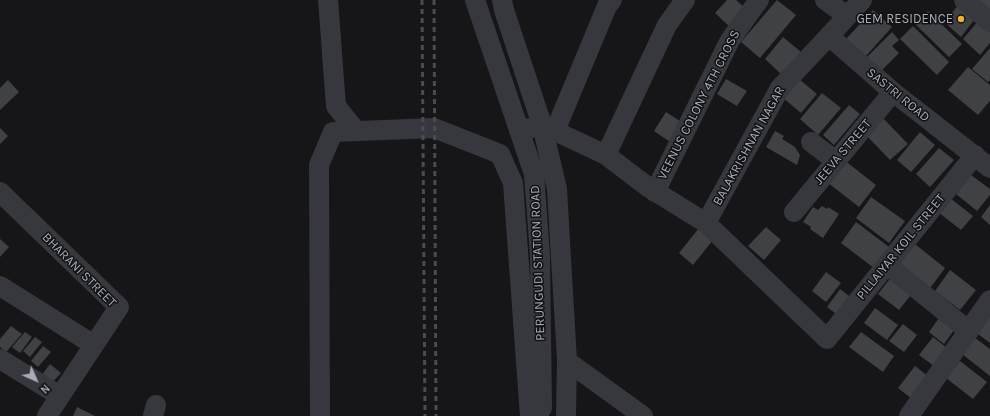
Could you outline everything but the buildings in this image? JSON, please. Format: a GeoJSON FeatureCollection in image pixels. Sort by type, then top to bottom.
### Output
{"type":"FeatureCollection","features":[{"type":"Feature","properties":{"kind":"street"},"geometry":{"type":"LineString","coordinates":[[328,0],[336,106],[356,131]]}},
{"type":"Feature","properties":{"kind":"street","name":"PERUNGUDI STATION ROAD"},"geometry":{"type":"LineString","coordinates":[[475,0],[534,174],[540,255],[542,416]]}},
{"type":"Feature","properties":{"kind":"street","name":"PERUNGUDI STATION ROAD"},"geometry":{"type":"LineString","coordinates":[[502,0],[504,10],[548,128],[558,189],[567,361],[566,416]]}},
{"type":"Feature","properties":{"kind":"street"},"geometry":{"type":"LineString","coordinates":[[548,128],[607,6],[612,0]]}},
{"type":"Feature","properties":{"kind":"street"},"geometry":{"type":"LineString","coordinates":[[606,155],[667,25],[685,0]]}},
{"type":"Feature","properties":{"kind":"street","name":"VEENUS COLONY 4TH CROSS"},"geometry":{"type":"LineString","coordinates":[[655,192],[730,40],[759,0]]}},
{"type":"Feature","properties":{"kind":"street"},"geometry":{"type":"LineString","coordinates":[[825,0],[847,16]]}},
{"type":"Feature","properties":{"kind":"street"},"geometry":{"type":"LineString","coordinates":[[828,36],[862,0]]}},
{"type":"Feature","properties":{"kind":"street"},"geometry":{"type":"LineString","coordinates":[[964,0],[990,22]]}},
{"type":"Feature","properties":{"kind":"street","name":"SASTRI ROAD"},"geometry":{"type":"LineString","coordinates":[[828,36],[893,92],[990,168]]}},
{"type":"Feature","properties":{"kind":"street","name":"BALAKRISHNAN NAGAR"},"geometry":{"type":"LineString","coordinates":[[706,223],[780,88],[828,36]]}},
{"type":"Feature","properties":{"kind":"street","name":"JEEVA STREET"},"geometry":{"type":"LineString","coordinates":[[794,212],[893,92]]}},
{"type":"Feature","properties":{"kind":"street"},"geometry":{"type":"LineString","coordinates":[[320,416],[319,165],[333,132],[434,128],[500,154],[513,182],[530,416]]}},
{"type":"Feature","properties":{"kind":"street"},"geometry":{"type":"LineString","coordinates":[[519,131],[548,128],[606,155],[655,192],[706,223]]}},
{"type":"Feature","properties":{"kind":"street"},"geometry":{"type":"LineString","coordinates":[[811,142],[836,161]]}},
{"type":"Feature","properties":{"kind":"street","name":"PILLAIYAR KOIL STREET"},"geometry":{"type":"LineString","coordinates":[[706,223],[827,338],[975,155]]}},
{"type":"Feature","properties":{"kind":"street"},"geometry":{"type":"LineString","coordinates":[[513,182],[534,174]]}},
{"type":"Feature","properties":{"kind":"street","name":"BHARANI STREET"},"geometry":{"type":"LineString","coordinates":[[0,192],[119,307],[47,416]]}},
{"type":"Feature","properties":{"kind":"street"},"geometry":{"type":"LineString","coordinates":[[887,265],[969,331]]}},
{"type":"Feature","properties":{"kind":"street"},"geometry":{"type":"LineString","coordinates":[[0,286],[94,345]]}},
{"type":"Feature","properties":{"kind":"street"},"geometry":{"type":"LineString","coordinates":[[909,416],[990,300]]}},
{"type":"Feature","properties":{"kind":"street"},"geometry":{"type":"LineString","coordinates":[[0,359],[60,396]]}},
{"type":"Feature","properties":{"kind":"street"},"geometry":{"type":"LineString","coordinates":[[567,361],[643,416]]}},
{"type":"Feature","properties":{"kind":"railway"},"geometry":{"type":"LineString","coordinates":[[422,0],[425,416]]}},
{"type":"Feature","properties":{"kind":"railway"},"geometry":{"type":"LineString","coordinates":[[434,0],[436,416]]}},
{"type":"Feature","properties":{"kind":"place","name":"GEM RESIDENCE"},"geometry":{"type":"Point","coordinates":[961,19]}}]}
